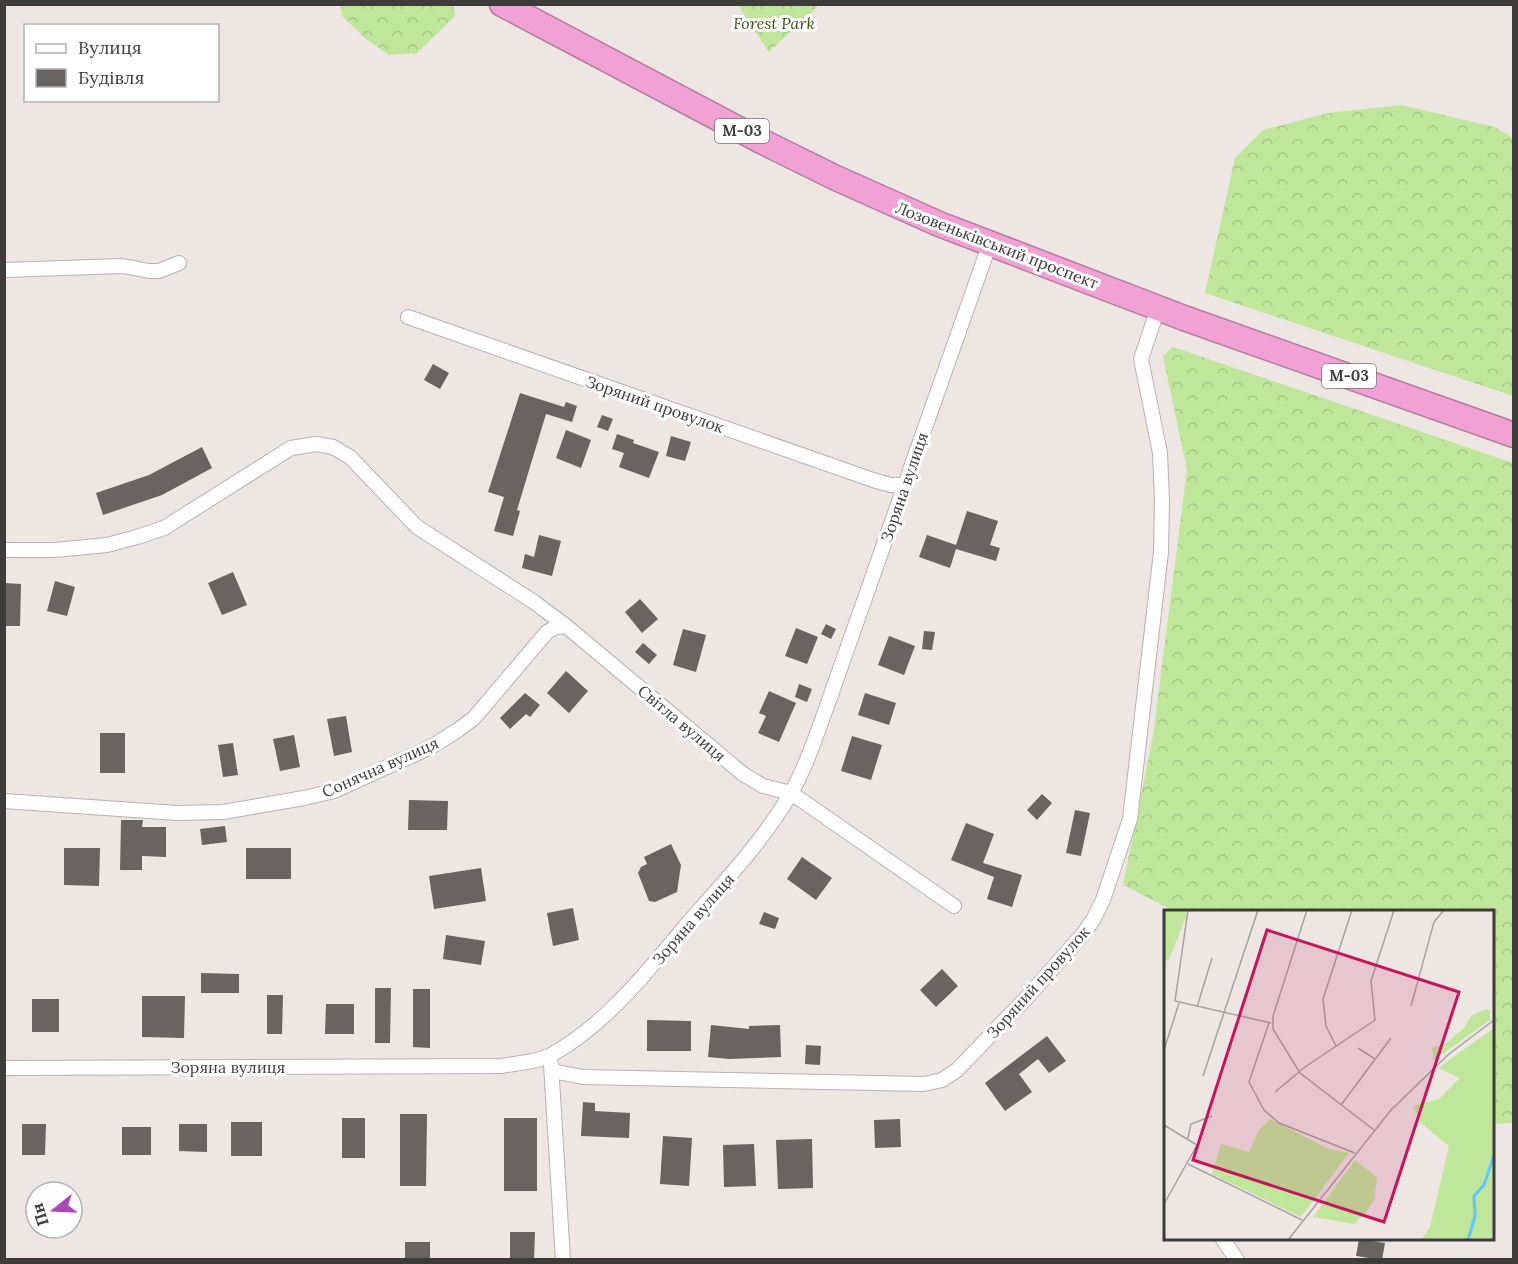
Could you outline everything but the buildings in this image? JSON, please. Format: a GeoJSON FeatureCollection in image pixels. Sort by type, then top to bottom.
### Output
{"type":"FeatureCollection","features":[{"type":"Feature","properties":{"kind":"highway","name":"Лозовеньківський проспект"},"geometry":{"type":"LineString","coordinates":[[502,4],[763,142],[836,178],[939,224],[1158,308],[1514,435]]}},
{"type":"Feature","properties":{"kind":"street","name":"Зоряна вулиця"},"geometry":{"type":"LineString","coordinates":[[4,1068],[502,1066],[549,1056],[600,1020],[642,977],[729,879],[766,832],[791,793],[808,759],[990,243]]}},
{"type":"Feature","properties":{"kind":"street"},"geometry":{"type":"LineString","coordinates":[[4,270],[123,266],[159,271],[179,263]]}},
{"type":"Feature","properties":{"kind":"street","name":"Зоряний провулок"},"geometry":{"type":"LineString","coordinates":[[552,1071],[583,1077],[924,1084],[942,1080],[957,1070],[990,1037],[1083,934],[1103,900],[1130,819],[1161,552],[1160,453],[1142,359],[1158,308]]}},
{"type":"Feature","properties":{"kind":"street","name":"Зоряний провулок"},"geometry":{"type":"LineString","coordinates":[[408,317],[876,481],[891,485],[904,485]]}},
{"type":"Feature","properties":{"kind":"street","name":"Світла вулиця"},"geometry":{"type":"LineString","coordinates":[[4,550],[55,550],[106,545],[137,537],[164,528],[291,448],[316,444],[333,447],[350,457],[417,527],[534,602],[566,626],[743,774],[763,786],[791,793],[954,906]]}},
{"type":"Feature","properties":{"kind":"street","name":"Сонячна вулиця"},"geometry":{"type":"LineString","coordinates":[[4,801],[177,813],[223,812],[334,791],[431,747],[458,730],[474,718],[547,632],[555,627],[566,626]]}},
{"type":"Feature","properties":{"kind":"street"},"geometry":{"type":"LineString","coordinates":[[549,1056],[552,1071],[563,1260]]}},
{"type":"Feature","properties":{"kind":"street"},"geometry":{"type":"LineString","coordinates":[[1223,1240],[1237,1260]]}},
{"type":"Feature","properties":{"kind":"green space"},"geometry":{"type":"Polygon","coordinates":[[[341,5],[451,5],[454,7],[455,16],[417,53],[389,55],[366,39],[342,16],[341,5]]]}},
{"type":"Feature","properties":{"kind":"green space","name":"Forest Park"},"geometry":{"type":"Polygon","coordinates":[[[738,5],[819,5],[769,52],[738,5]]]}},
{"type":"Feature","properties":{"kind":"green space"},"geometry":{"type":"Polygon","coordinates":[[[1402,105],[1494,127],[1513,138],[1513,396],[1205,293],[1235,158],[1263,130],[1328,113],[1402,105]]]}},
{"type":"Feature","properties":{"kind":"green space"},"geometry":{"type":"Polygon","coordinates":[[[1173,347],[1513,463],[1513,1123],[1494,1124],[1494,910],[1172,910],[1123,885],[1153,736],[1187,470],[1163,356],[1173,347]]]}}]}
